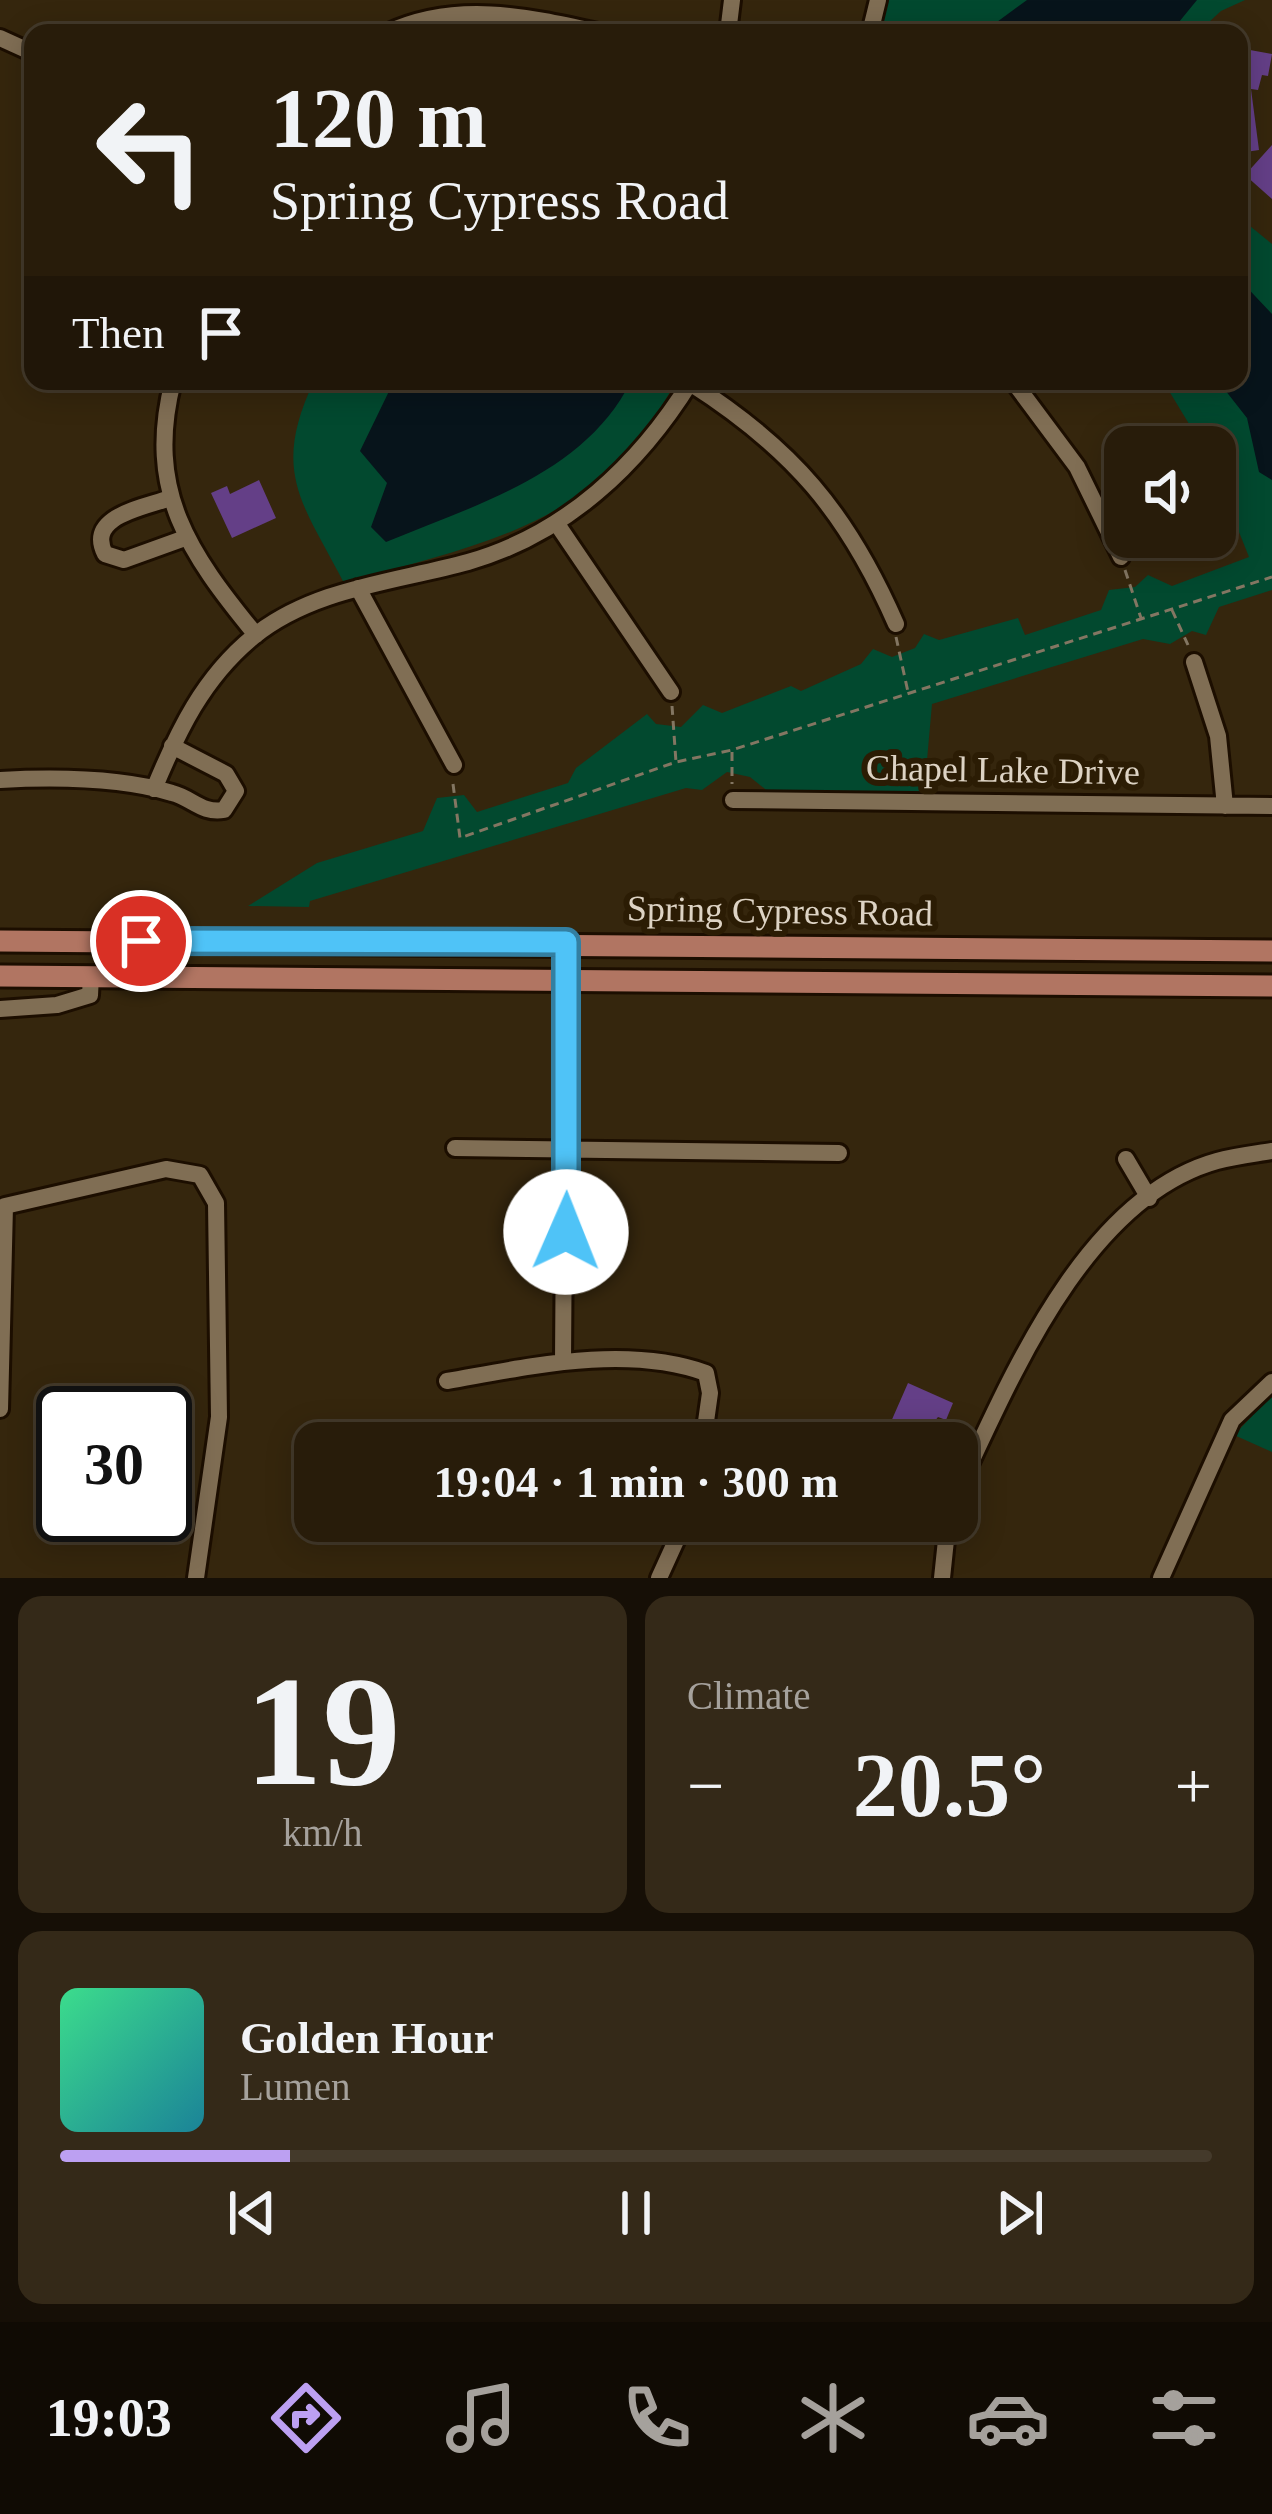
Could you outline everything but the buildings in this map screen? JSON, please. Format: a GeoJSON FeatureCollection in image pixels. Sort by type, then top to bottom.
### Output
{"type":"FeatureCollection","features":[{"type":"Feature","properties":{"kind":"main road","name":"Spring Cypress Road"},"geometry":{"type":"LineString","coordinates":[[0,941],[1272,951]]}},
{"type":"Feature","properties":{"kind":"main road"},"geometry":{"type":"LineString","coordinates":[[956,946],[957,980]]}},
{"type":"Feature","properties":{"kind":"main road","name":"Spring Cypress Road"},"geometry":{"type":"LineString","coordinates":[[0,976],[1272,986]]}},
{"type":"Feature","properties":{"kind":"street"},"geometry":{"type":"LineString","coordinates":[[414,0],[418,20]]}},
{"type":"Feature","properties":{"kind":"street"},"geometry":{"type":"LineString","coordinates":[[408,24],[509,12],[562,24]]}},
{"type":"Feature","properties":{"kind":"street"},"geometry":{"type":"LineString","coordinates":[[171,390],[164,433],[170,498],[185,538],[256,634]]}},
{"type":"Feature","properties":{"kind":"street"},"geometry":{"type":"LineString","coordinates":[[154,789],[200,693],[256,634],[299,610],[358,588],[472,561],[557,524],[617,477],[685,390]]}},
{"type":"Feature","properties":{"kind":"street"},"geometry":{"type":"LineString","coordinates":[[702,390],[773,441],[824,495],[866,560],[896,624]]}},
{"type":"Feature","properties":{"kind":"street"},"geometry":{"type":"LineString","coordinates":[[1020,390],[1077,467],[1104,522]]}},
{"type":"Feature","properties":{"kind":"street"},"geometry":{"type":"LineString","coordinates":[[170,498],[114,518],[101,532],[100,543],[105,554],[124,560],[185,538]]}},
{"type":"Feature","properties":{"kind":"street"},"geometry":{"type":"LineString","coordinates":[[557,524],[671,692]]}},
{"type":"Feature","properties":{"kind":"street"},"geometry":{"type":"LineString","coordinates":[[358,588],[454,765]]}},
{"type":"Feature","properties":{"kind":"street"},"geometry":{"type":"LineString","coordinates":[[1194,662],[1218,736],[1225,806]]}},
{"type":"Feature","properties":{"kind":"street"},"geometry":{"type":"LineString","coordinates":[[0,780],[67,779],[154,789],[212,812],[232,802],[236,791],[226,774],[172,746]]}},
{"type":"Feature","properties":{"kind":"street","name":"Chapel Lake Drive"},"geometry":{"type":"LineString","coordinates":[[733,800],[1272,806]]}},
{"type":"Feature","properties":{"kind":"street"},"geometry":{"type":"LineString","coordinates":[[563,1361],[566,942]]}},
{"type":"Feature","properties":{"kind":"street"},"geometry":{"type":"LineString","coordinates":[[0,1009],[57,1005],[90,995],[91,976]]}},
{"type":"Feature","properties":{"kind":"street"},"geometry":{"type":"LineString","coordinates":[[455,1148],[567,1145],[839,1153]]}},
{"type":"Feature","properties":{"kind":"street"},"geometry":{"type":"LineString","coordinates":[[978,1450],[1052,1301],[1149,1198],[1214,1161],[1272,1151]]}},
{"type":"Feature","properties":{"kind":"street"},"geometry":{"type":"LineString","coordinates":[[1126,1159],[1149,1198]]}},
{"type":"Feature","properties":{"kind":"street"},"geometry":{"type":"LineString","coordinates":[[0,1409],[4,1206],[166,1169],[200,1175],[215,1203],[219,1417],[196,1578]]}},
{"type":"Feature","properties":{"kind":"street"},"geometry":{"type":"LineString","coordinates":[[447,1381],[563,1361],[679,1364],[706,1373],[710,1393],[706,1422]]}},
{"type":"Feature","properties":{"kind":"street"},"geometry":{"type":"LineString","coordinates":[[1161,1578],[1232,1420],[1272,1382]]}},
{"type":"Feature","properties":{"kind":"street"},"geometry":{"type":"LineString","coordinates":[[659,1578],[675,1542]]}},
{"type":"Feature","properties":{"kind":"street"},"geometry":{"type":"LineString","coordinates":[[942,1578],[946,1542]]}},
{"type":"Feature","properties":{"kind":"path"},"geometry":{"type":"LineString","coordinates":[[1121,558],[1141,617]]}},
{"type":"Feature","properties":{"kind":"path"},"geometry":{"type":"LineString","coordinates":[[454,765],[452,812],[460,838],[676,762],[732,750],[1272,578]]}},
{"type":"Feature","properties":{"kind":"path"},"geometry":{"type":"LineString","coordinates":[[1171,609],[1194,662]]}},
{"type":"Feature","properties":{"kind":"path"},"geometry":{"type":"LineString","coordinates":[[896,624],[909,694]]}},
{"type":"Feature","properties":{"kind":"path"},"geometry":{"type":"LineString","coordinates":[[671,692],[676,762]]}},
{"type":"Feature","properties":{"kind":"path"},"geometry":{"type":"LineString","coordinates":[[732,750],[733,800]]}},
{"type":"Feature","properties":{"kind":"green space"},"geometry":{"type":"Polygon","coordinates":[[[888,0],[1245,0],[1207,24],[882,24],[888,0]]]}},
{"type":"Feature","properties":{"kind":"green space"},"geometry":{"type":"Polygon","coordinates":[[[1248,224],[1272,244],[1272,590],[1219,607],[1206,635],[1192,631],[1170,644],[1143,639],[932,704],[924,794],[770,793],[750,777],[727,772],[702,790],[686,788],[310,901],[309,907],[248,906],[317,863],[423,831],[437,798],[464,795],[477,812],[568,783],[576,768],[647,714],[656,724],[681,727],[703,705],[722,713],[791,686],[801,691],[861,664],[873,649],[892,657],[915,648],[924,634],[939,640],[1018,618],[1025,635],[1101,610],[1109,590],[1135,587],[1148,575],[1172,586],[1249,557],[1236,524],[1236,426],[1190,426],[1168,390],[1248,390],[1248,224]]]}},
{"type":"Feature","properties":{"kind":"green space"},"geometry":{"type":"Polygon","coordinates":[[[310,390],[670,390],[646,430],[612,468],[575,498],[491,539],[344,583],[297,486],[295,440],[310,390]]]}},
{"type":"Feature","properties":{"kind":"green space"},"geometry":{"type":"Polygon","coordinates":[[[1272,1395],[1272,1452],[1234,1435],[1272,1395]]]}},
{"type":"Feature","properties":{"kind":"shaded area"},"geometry":{"type":"Polygon","coordinates":[[[1027,0],[1197,0],[1177,24],[994,24],[1027,0]]]}},
{"type":"Feature","properties":{"kind":"shaded area"},"geometry":{"type":"Polygon","coordinates":[[[1248,289],[1272,314],[1272,480],[1259,472],[1247,418],[1225,390],[1248,390],[1248,289]]]}},
{"type":"Feature","properties":{"kind":"shaded area"},"geometry":{"type":"Polygon","coordinates":[[[390,390],[625,390],[586,440],[557,463],[491,499],[386,542],[371,527],[387,483],[360,451],[390,390]]]}},
{"type":"Feature","properties":{"kind":"route"},"geometry":{"type":"LineString","coordinates":[[141,941],[566,942],[566,1232]]}}]}
